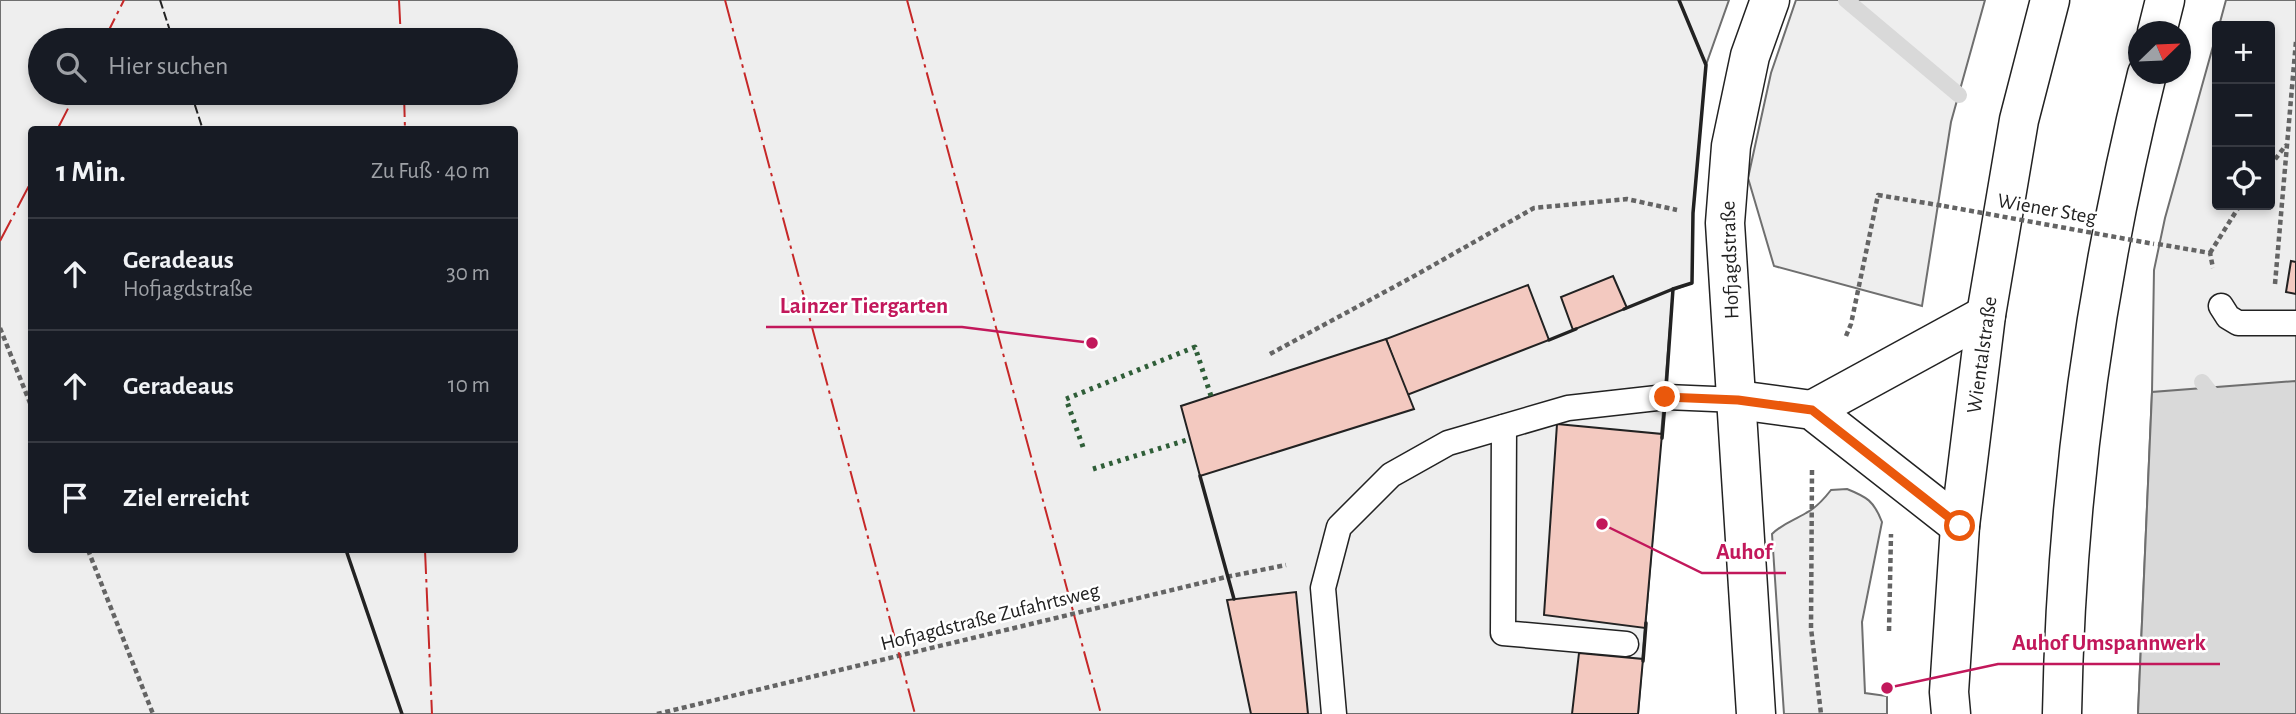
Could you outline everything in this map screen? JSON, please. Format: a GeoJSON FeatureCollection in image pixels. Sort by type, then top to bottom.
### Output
{"type":"FeatureCollection","features":[{"type":"Feature","properties":{"kind":"main road","name":"Hofjagdstraße"},"geometry":{"type":"LineString","coordinates":[[1756,714],[1725,223],[1731,146],[1750,56],[1770,0]]}},
{"type":"Feature","properties":{"kind":"main road","name":"Wientalstraße"},"geometry":{"type":"LineString","coordinates":[[1951,714],[1960,526],[1986,315],[2019,120],[2050,0]]}},
{"type":"Feature","properties":{"kind":"main road"},"geometry":{"type":"LineString","coordinates":[[2160,21],[2165,0]]}},
{"type":"Feature","properties":{"kind":"main road"},"geometry":{"type":"LineString","coordinates":[[2062,714],[2063,651],[2076,475],[2101,289],[2144,84]]}},
{"type":"Feature","properties":{"kind":"main road"},"geometry":{"type":"LineString","coordinates":[[1812,410],[1986,315]]}},
{"type":"Feature","properties":{"kind":"main road"},"geometry":{"type":"LineString","coordinates":[[1738,400],[1812,410],[1960,526]]}},
{"type":"Feature","properties":{"kind":"lane"},"geometry":{"type":"LineString","coordinates":[[2221,306],[2228,317],[2238,323],[2284,323]]}},
{"type":"Feature","properties":{"kind":"lane"},"geometry":{"type":"LineString","coordinates":[[1334,714],[1322,588],[1339,527],[1391,475],[1448,443],[1568,408],[1665,397],[1738,400]]}},
{"type":"Feature","properties":{"kind":"lane"},"geometry":{"type":"LineString","coordinates":[[1504,427],[1503,634],[1626,644]]}},
{"type":"Feature","properties":{"kind":"path"},"geometry":{"type":"LineString","coordinates":[[2284,323],[2287,145],[2296,41]]}},
{"type":"Feature","properties":{"kind":"path"},"geometry":{"type":"LineString","coordinates":[[2275,160],[2287,145]]}},
{"type":"Feature","properties":{"kind":"path","name":"Wiener Steg"},"geometry":{"type":"LineString","coordinates":[[1845,336],[1851,324],[1878,195],[2210,253]]}},
{"type":"Feature","properties":{"kind":"path"},"geometry":{"type":"LineString","coordinates":[[1270,354],[1534,208],[1627,199],[1693,213],[1725,223]]}},
{"type":"Feature","properties":{"kind":"path"},"geometry":{"type":"LineString","coordinates":[[2221,306],[2210,253],[2236,210]]}},
{"type":"Feature","properties":{"kind":"path"},"geometry":{"type":"LineString","coordinates":[[0,328],[28,398]]}},
{"type":"Feature","properties":{"kind":"path"},"geometry":{"type":"LineString","coordinates":[[1812,410],[1811,628],[1821,714]]}},
{"type":"Feature","properties":{"kind":"path"},"geometry":{"type":"LineString","coordinates":[[1812,484],[1822,484]]}},
{"type":"Feature","properties":{"kind":"path"},"geometry":{"type":"LineString","coordinates":[[1889,631],[1891,529]]}},
{"type":"Feature","properties":{"kind":"path"},"geometry":{"type":"LineString","coordinates":[[89,553],[153,714]]}},
{"type":"Feature","properties":{"kind":"path","name":"Hofjagdstraße Zufahrtsweg"},"geometry":{"type":"LineString","coordinates":[[657,714],[1226,577],[1332,556]]}},
{"type":"Feature","properties":{"kind":"shaded area"},"geometry":{"type":"Polygon","coordinates":[[[0,0],[1729,0],[1706,65],[1693,213],[1692,283],[1673,290],[1638,714],[0,714],[0,0]]]}},
{"type":"Feature","properties":{"kind":"shaded area"},"geometry":{"type":"Polygon","coordinates":[[[1796,0],[1985,0],[1951,122],[1922,306],[1774,266],[1748,178],[1771,73],[1796,0]]]}},
{"type":"Feature","properties":{"kind":"shaded area"},"geometry":{"type":"Polygon","coordinates":[[[2226,0],[2296,0],[2296,714],[2138,714],[2152,392],[2154,270],[2165,218],[2212,50],[2212,210],[2275,210],[2275,21],[2220,21],[2226,0]]]}},
{"type":"Feature","properties":{"kind":"shaded area"},"geometry":{"type":"Polygon","coordinates":[[[2296,381],[2296,714],[2138,714],[2152,392],[2296,381]]]}},
{"type":"Feature","properties":{"kind":"shaded area"},"geometry":{"type":"Polygon","coordinates":[[[1847,489],[1869,501],[1882,522],[1862,622],[1865,693],[1887,696],[1887,714],[1784,714],[1772,534],[1813,509],[1831,490],[1847,489]]]}},
{"type":"Feature","properties":{"kind":"building"},"geometry":{"type":"Polygon","coordinates":[[[2291,261],[2296,262],[2296,294],[2286,292],[2291,261]]]}},
{"type":"Feature","properties":{"kind":"building"},"geometry":{"type":"Polygon","coordinates":[[[1613,276],[1627,308],[1573,330],[1561,297],[1613,276]]]}},
{"type":"Feature","properties":{"kind":"building"},"geometry":{"type":"Polygon","coordinates":[[[1528,285],[1549,340],[1407,395],[1386,339],[1528,285]]]}},
{"type":"Feature","properties":{"kind":"building"},"geometry":{"type":"Polygon","coordinates":[[[1386,339],[1414,409],[1200,476],[1181,406],[1386,339]]]}},
{"type":"Feature","properties":{"kind":"building"},"geometry":{"type":"Polygon","coordinates":[[[1557,424],[1662,434],[1645,628],[1544,615],[1557,424]]]}},
{"type":"Feature","properties":{"kind":"building"},"geometry":{"type":"Polygon","coordinates":[[[1296,592],[1308,714],[1251,714],[1227,600],[1296,592]]]}},
{"type":"Feature","properties":{"kind":"building"},"geometry":{"type":"Polygon","coordinates":[[[1579,653],[1643,659],[1638,714],[1572,714],[1579,653]]]}},
{"type":"Feature","properties":{"kind":"waterway"},"geometry":{"type":"LineString","coordinates":[[1846,0],[1959,95]]}},
{"type":"Feature","properties":{"kind":"waterway"},"geometry":{"type":"LineString","coordinates":[[2202,382],[2220,405]]}},
{"type":"Feature","properties":{"kind":"hedge"},"geometry":{"type":"LineString","coordinates":[[1083,447],[1066,399],[1195,347],[1211,396]]}},
{"type":"Feature","properties":{"kind":"hedge"},"geometry":{"type":"LineString","coordinates":[[1093,469],[1190,439]]}},
{"type":"Feature","properties":{"kind":"fence"},"geometry":{"type":"LineString","coordinates":[[160,0],[169,28]]}},
{"type":"Feature","properties":{"kind":"fence"},"geometry":{"type":"LineString","coordinates":[[195,105],[202,126]]}},
{"type":"Feature","properties":{"kind":"wall"},"geometry":{"type":"LineString","coordinates":[[1666,389],[1673,289],[1692,283],[1693,213],[1706,65],[1679,0]]}},
{"type":"Feature","properties":{"kind":"wall"},"geometry":{"type":"LineString","coordinates":[[1624,309],[1673,289]]}},
{"type":"Feature","properties":{"kind":"wall"},"geometry":{"type":"LineString","coordinates":[[1549,340],[1576,329]]}},
{"type":"Feature","properties":{"kind":"wall"},"geometry":{"type":"LineString","coordinates":[[1662,438],[1665,403]]}},
{"type":"Feature","properties":{"kind":"wall"},"geometry":{"type":"LineString","coordinates":[[1200,476],[1234,599]]}},
{"type":"Feature","properties":{"kind":"wall"},"geometry":{"type":"LineString","coordinates":[[347,553],[402,714]]}},
{"type":"Feature","properties":{"kind":"wall"},"geometry":{"type":"LineString","coordinates":[[1643,661],[1646,623]]}},
{"type":"Feature","properties":{"kind":"power"},"geometry":{"type":"LineString","coordinates":[[110,28],[124,0]]}},
{"type":"Feature","properties":{"kind":"power"},"geometry":{"type":"LineString","coordinates":[[399,0],[400,28]]}},
{"type":"Feature","properties":{"kind":"power"},"geometry":{"type":"LineString","coordinates":[[725,0],[915,714]]}},
{"type":"Feature","properties":{"kind":"power"},"geometry":{"type":"LineString","coordinates":[[907,0],[1101,714]]}},
{"type":"Feature","properties":{"kind":"power"},"geometry":{"type":"LineString","coordinates":[[59,126],[70,105]]}},
{"type":"Feature","properties":{"kind":"power"},"geometry":{"type":"LineString","coordinates":[[404,105],[405,126]]}},
{"type":"Feature","properties":{"kind":"power"},"geometry":{"type":"LineString","coordinates":[[0,241],[28,188]]}},
{"type":"Feature","properties":{"kind":"power"},"geometry":{"type":"LineString","coordinates":[[425,553],[432,714]]}},
{"type":"Feature","properties":{"kind":"place","name":"Lainzer Tiergarten"},"geometry":{"type":"Point","coordinates":[1092,343]}},
{"type":"Feature","properties":{"kind":"place","name":"Auhof"},"geometry":{"type":"Point","coordinates":[1602,524]}},
{"type":"Feature","properties":{"kind":"place","name":"Auhof Umspannwerk"},"geometry":{"type":"Point","coordinates":[1887,688]}},
{"type":"Feature","properties":{"kind":"route"},"geometry":{"type":"LineString","coordinates":[[1665,397],[1738,400],[1812,410],[1960,526]]}}]}
